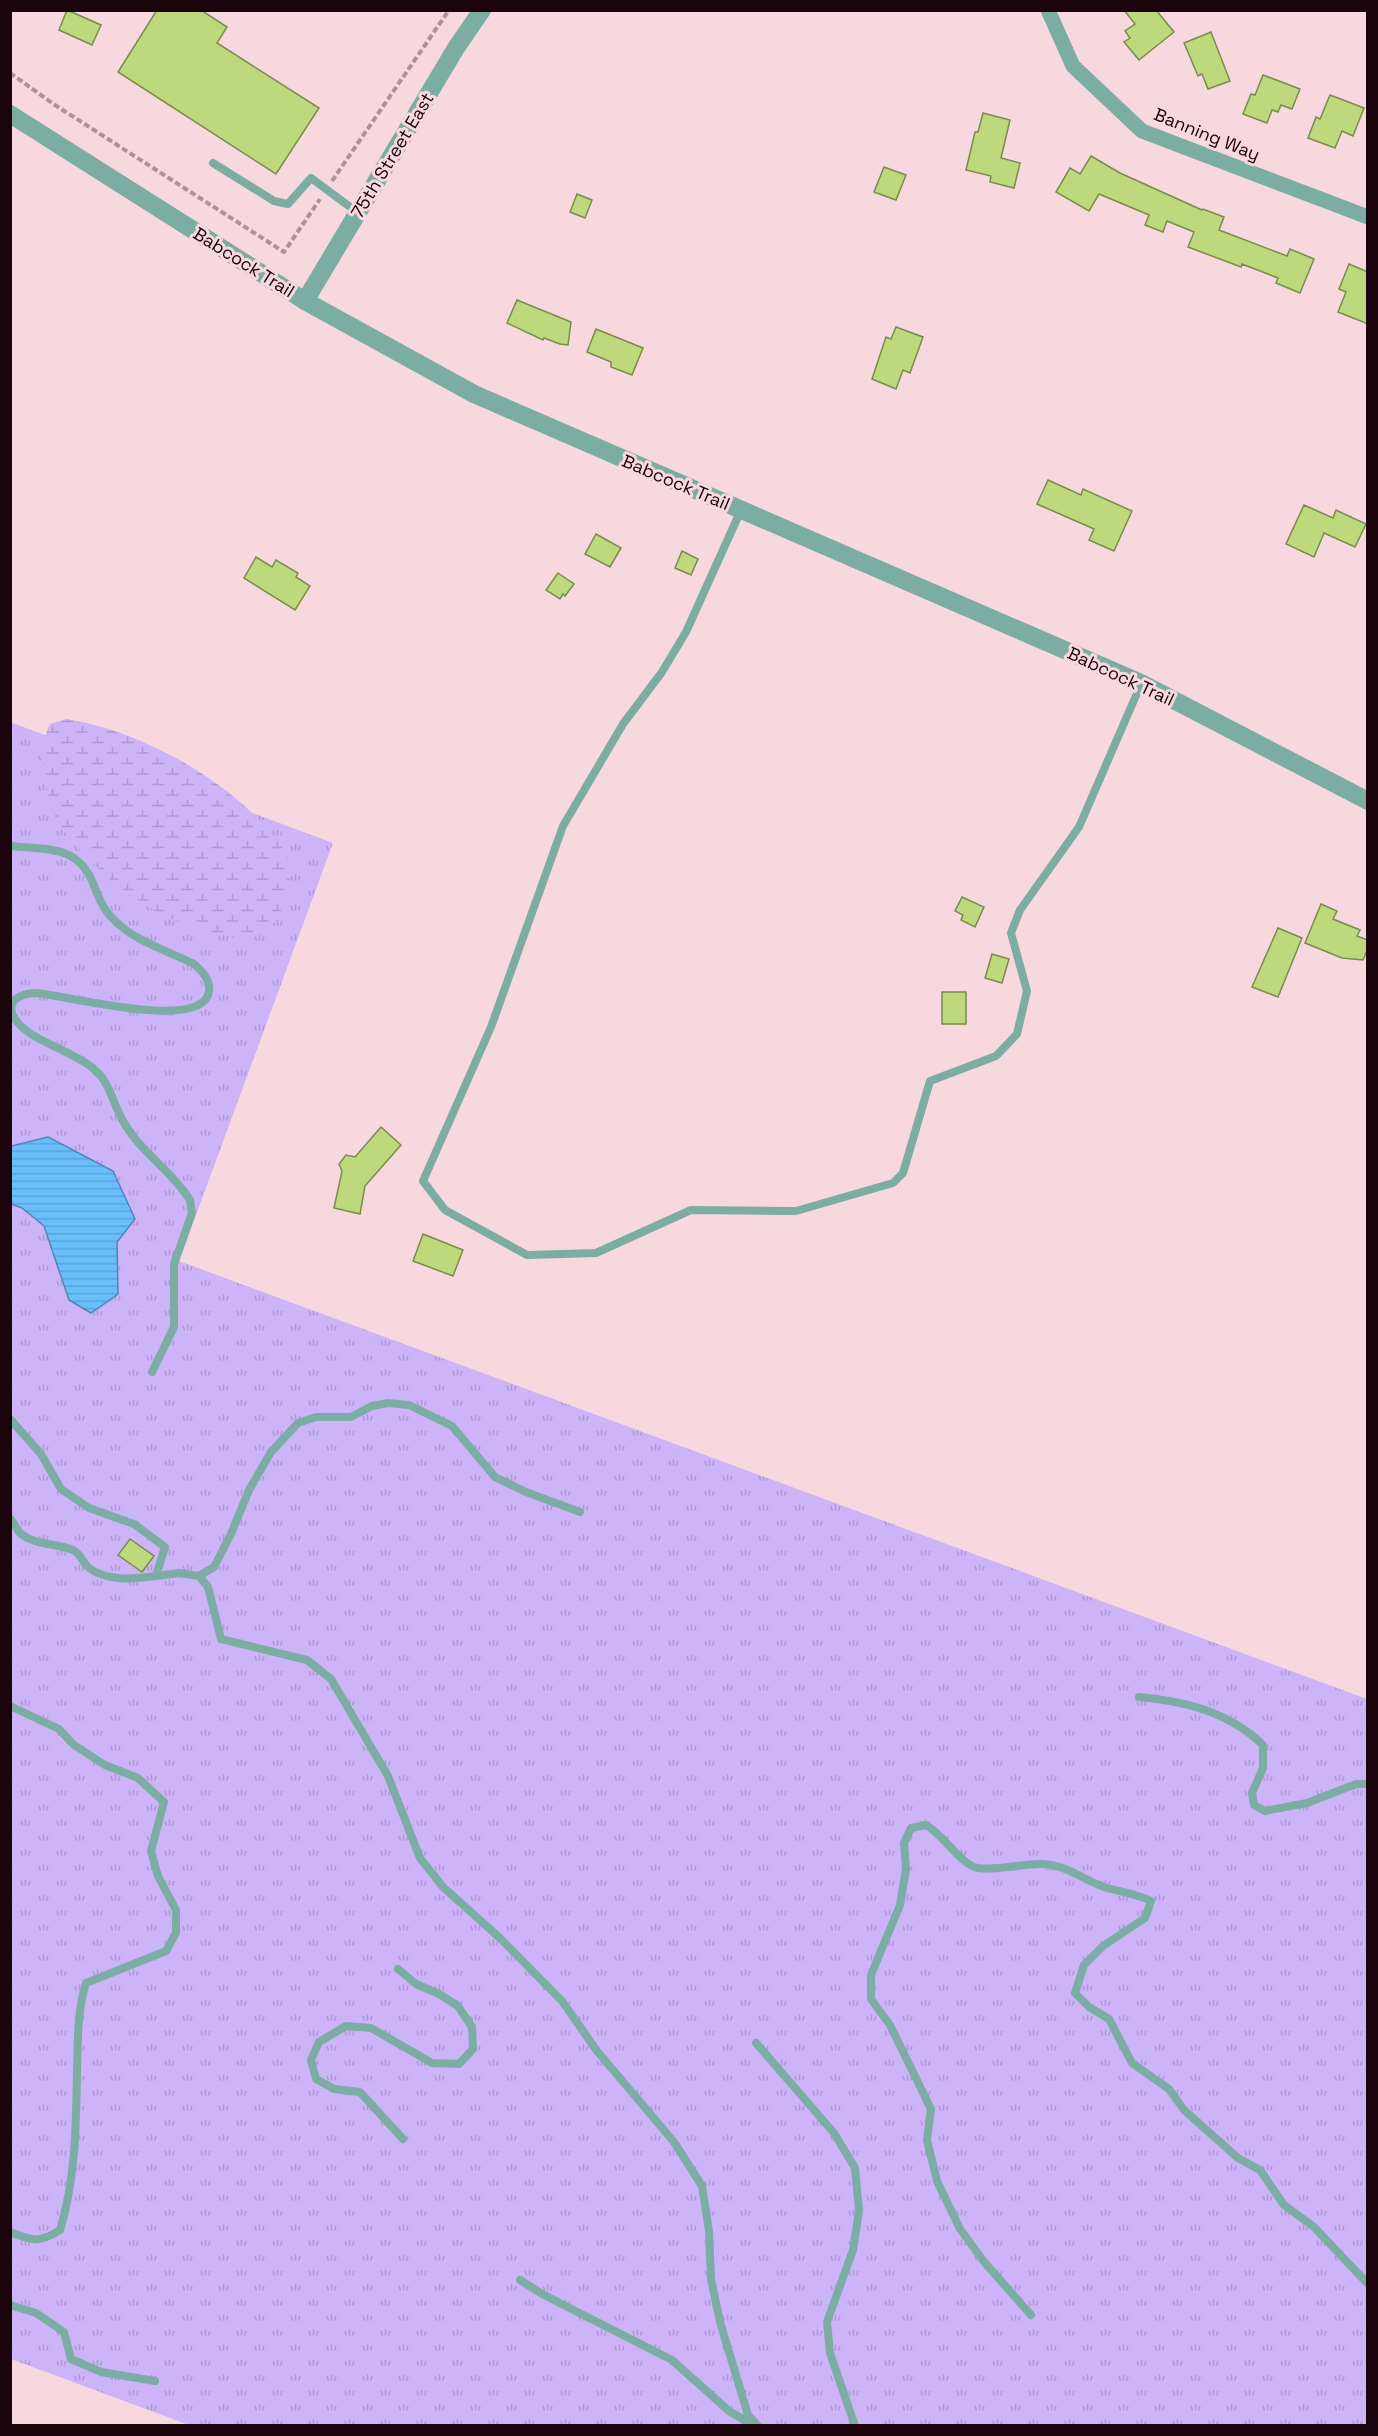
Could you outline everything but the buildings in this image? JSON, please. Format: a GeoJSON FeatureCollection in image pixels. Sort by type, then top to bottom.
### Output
{"type":"FeatureCollection","features":[{"type":"Feature","properties":{"kind":"street","name":"75th Street East"},"geometry":{"type":"LineString","coordinates":[[305,301],[456,48],[482,10]]}},
{"type":"Feature","properties":{"kind":"street","name":"Banning Way"},"geometry":{"type":"LineString","coordinates":[[1048,10],[1073,66],[1142,131],[1368,217]]}},
{"type":"Feature","properties":{"kind":"street","name":"Babcock Trail"},"geometry":{"type":"LineString","coordinates":[[10,114],[305,301],[474,394],[1141,683],[1368,801]]}},
{"type":"Feature","properties":{"kind":"lane"},"geometry":{"type":"LineString","coordinates":[[213,163],[274,201],[288,204],[311,178],[358,213]]}},
{"type":"Feature","properties":{"kind":"lane"},"geometry":{"type":"LineString","coordinates":[[741,510],[686,632],[662,672],[623,724],[563,826],[490,1027],[423,1181],[445,1210],[527,1255],[596,1252],[691,1210],[796,1211],[893,1184],[903,1173],[930,1081],[996,1056],[1017,1034],[1027,992],[1011,933],[1020,910],[1079,827],[1141,683]]}},
{"type":"Feature","properties":{"kind":"lane"},"geometry":{"type":"LineString","coordinates":[[10,846],[63,852],[77,858],[89,874],[102,905],[113,919],[138,938],[194,964],[202,972],[209,987],[204,1001],[183,1010],[112,1007],[35,993],[19,996],[12,1002],[11,1007],[14,1018],[25,1029],[79,1058],[101,1076],[122,1119],[137,1143],[190,1200],[192,1213],[174,1264],[174,1327],[152,1372]]}},
{"type":"Feature","properties":{"kind":"lane"},"geometry":{"type":"LineString","coordinates":[[10,1518],[20,1533],[44,1545],[60,1545],[77,1552],[88,1567],[108,1576],[137,1579],[179,1573],[199,1576],[214,1567],[231,1534],[249,1490],[271,1452],[298,1423],[316,1417],[351,1416],[372,1406],[388,1403],[409,1405],[452,1426],[495,1477],[526,1492],[580,1512]]}},
{"type":"Feature","properties":{"kind":"lane"},"geometry":{"type":"LineString","coordinates":[[10,1419],[41,1454],[61,1489],[89,1508],[134,1524],[165,1547],[156,1576]]}},
{"type":"Feature","properties":{"kind":"lane"},"geometry":{"type":"LineString","coordinates":[[199,1576],[208,1587],[221,1639],[307,1660],[331,1679],[388,1776],[420,1858],[443,1887],[501,1939],[561,2001],[597,2051],[674,2142],[702,2186],[709,2231],[711,2279],[720,2322],[748,2415],[756,2426]]}},
{"type":"Feature","properties":{"kind":"lane"},"geometry":{"type":"LineString","coordinates":[[1139,1697],[1188,1703],[1214,1712],[1251,1733],[1263,1745],[1263,1768],[1252,1793],[1254,1805],[1265,1811],[1299,1805],[1356,1784],[1368,1784]]}},
{"type":"Feature","properties":{"kind":"lane"},"geometry":{"type":"LineString","coordinates":[[10,1706],[59,1730],[74,1746],[105,1765],[138,1778],[164,1802],[152,1851],[158,1876],[176,1910],[176,1933],[166,1951],[86,1983],[81,2000],[79,2026],[73,2169],[60,2230],[45,2240],[27,2239],[10,2232]]}},
{"type":"Feature","properties":{"kind":"lane"},"geometry":{"type":"LineString","coordinates":[[1031,2315],[985,2263],[960,2229],[937,2181],[932,2161],[927,2140],[931,2109],[890,2025],[871,1999],[871,1975],[900,1905],[906,1869],[904,1843],[911,1828],[926,1825],[937,1831],[976,1868],[1044,1864],[1076,1872],[1105,1887],[1132,1892],[1150,1901],[1145,1918],[1103,1946],[1084,1965],[1074,1993],[1089,2007],[1109,2019],[1132,2062],[1169,2090],[1184,2109],[1238,2158],[1260,2170],[1284,2205],[1314,2227],[1356,2275],[1368,2284]]}},
{"type":"Feature","properties":{"kind":"lane"},"geometry":{"type":"LineString","coordinates":[[398,1969],[416,1984],[439,1994],[458,2006],[472,2027],[473,2049],[459,2064],[432,2062],[371,2028],[346,2026],[319,2042],[311,2060],[316,2079],[334,2089],[360,2092],[403,2139]]}},
{"type":"Feature","properties":{"kind":"lane"},"geometry":{"type":"LineString","coordinates":[[756,2043],[834,2133],[855,2168],[859,2211],[853,2250],[827,2322],[831,2353],[855,2426]]}},
{"type":"Feature","properties":{"kind":"lane"},"geometry":{"type":"LineString","coordinates":[[520,2280],[544,2295],[672,2360],[729,2411],[756,2426]]}},
{"type":"Feature","properties":{"kind":"lane"},"geometry":{"type":"LineString","coordinates":[[10,2305],[36,2313],[64,2332],[71,2359],[101,2372],[154,2381]]}},
{"type":"Feature","properties":{"kind":"path"},"geometry":{"type":"LineString","coordinates":[[10,73],[55,105],[284,252],[448,10]]}},
{"type":"Feature","properties":{"kind":"green space"},"geometry":{"type":"Polygon","coordinates":[[[66,719],[115,731],[166,753],[214,781],[235,797],[272,833],[287,856],[291,874],[282,908],[276,921],[267,931],[255,937],[238,938],[191,926],[174,919],[127,893],[85,855],[66,834],[52,809],[42,756],[50,724],[66,719]]]}},
{"type":"Feature","properties":{"kind":"green space"},"geometry":{"type":"Polygon","coordinates":[[[10,722],[333,843],[179,1261],[1367,1699],[1367,2425],[189,2425],[11,2359],[10,722]]]}},
{"type":"Feature","properties":{"kind":"water"},"geometry":{"type":"Polygon","coordinates":[[[48,1137],[113,1171],[135,1219],[117,1242],[118,1294],[91,1313],[69,1300],[44,1226],[22,1208],[11,1204],[11,1146],[48,1137]]]}}]}
